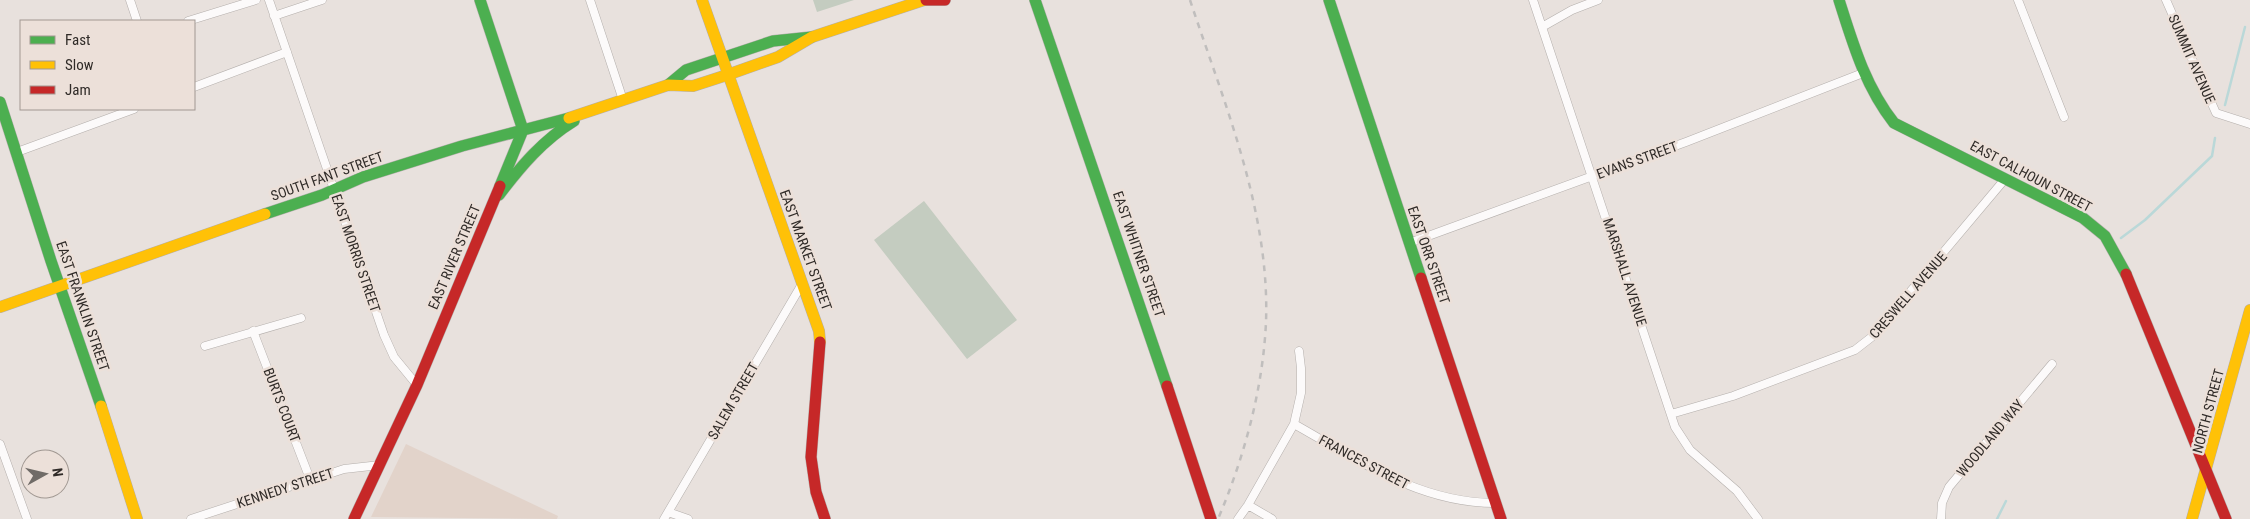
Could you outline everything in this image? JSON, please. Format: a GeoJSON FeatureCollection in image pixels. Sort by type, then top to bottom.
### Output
{"type":"FeatureCollection","features":[{"type":"Feature","properties":{"kind":"street"},"geometry":{"type":"LineString","coordinates":[[130,0],[137,20]]}},
{"type":"Feature","properties":{"kind":"street"},"geometry":{"type":"LineString","coordinates":[[191,20],[256,0]]}},
{"type":"Feature","properties":{"kind":"street","name":"EAST MORRIS STREET"},"geometry":{"type":"LineString","coordinates":[[269,0],[384,336],[394,357],[417,385]]}},
{"type":"Feature","properties":{"kind":"street"},"geometry":{"type":"LineString","coordinates":[[274,16],[322,0]]}},
{"type":"Feature","properties":{"kind":"street"},"geometry":{"type":"LineString","coordinates":[[480,0],[523,130]]}},
{"type":"Feature","properties":{"kind":"street"},"geometry":{"type":"LineString","coordinates":[[590,0],[623,100]]}},
{"type":"Feature","properties":{"kind":"street","name":"EAST MARKET STREET"},"geometry":{"type":"LineString","coordinates":[[702,0],[727,75],[815,317],[819,338],[811,457],[816,492],[824,519]]}},
{"type":"Feature","properties":{"kind":"street","name":"SOUTH FANT STREET"},"geometry":{"type":"LineString","coordinates":[[0,307],[61,284],[322,195],[334,188],[462,146],[591,111],[668,85],[693,86],[778,57],[812,37],[925,0],[945,0]]}},
{"type":"Feature","properties":{"kind":"street","name":"EAST WHITNER STREET"},"geometry":{"type":"LineString","coordinates":[[1035,0],[1123,253],[1209,513]]}},
{"type":"Feature","properties":{"kind":"street","name":"EAST ORR STREET"},"geometry":{"type":"LineString","coordinates":[[1330,0],[1496,513]]}},
{"type":"Feature","properties":{"kind":"street","name":"MARSHALL AVENUE"},"geometry":{"type":"LineString","coordinates":[[1533,0],[1675,427],[1690,450],[1736,492],[1758,519]]}},
{"type":"Feature","properties":{"kind":"street"},"geometry":{"type":"LineString","coordinates":[[1542,27],[1572,10],[1598,0]]}},
{"type":"Feature","properties":{"kind":"street","name":"EAST CALHOUN STREET"},"geometry":{"type":"LineString","coordinates":[[1839,0],[1872,96],[1894,123],[2083,218],[2105,236],[2134,291],[2226,519]]}},
{"type":"Feature","properties":{"kind":"street"},"geometry":{"type":"LineString","coordinates":[[2018,0],[2064,117]]}},
{"type":"Feature","properties":{"kind":"street","name":"SUMMIT AVENUE"},"geometry":{"type":"LineString","coordinates":[[2166,0],[2216,113],[2250,124]]}},
{"type":"Feature","properties":{"kind":"street","name":"SOUTH FANT STREET"},"geometry":{"type":"LineString","coordinates":[[668,85],[686,70],[773,41],[812,37]]}},
{"type":"Feature","properties":{"kind":"street"},"geometry":{"type":"LineString","coordinates":[[195,87],[287,52]]}},
{"type":"Feature","properties":{"kind":"street","name":"EVANS STREET"},"geometry":{"type":"LineString","coordinates":[[1409,243],[1686,142],[1863,73]]}},
{"type":"Feature","properties":{"kind":"street","name":"EAST FRANKLIN STREET"},"geometry":{"type":"LineString","coordinates":[[0,102],[2,116],[17,152],[51,261],[61,284],[137,519]]}},
{"type":"Feature","properties":{"kind":"street"},"geometry":{"type":"LineString","coordinates":[[17,152],[131,110]]}},
{"type":"Feature","properties":{"kind":"street"},"geometry":{"type":"LineString","coordinates":[[493,202],[532,152],[543,142],[591,111]]}},
{"type":"Feature","properties":{"kind":"street","name":"EAST RIVER STREET"},"geometry":{"type":"LineString","coordinates":[[354,519],[417,385],[523,130]]}},
{"type":"Feature","properties":{"kind":"street","name":"CRESWELL AVENUE"},"geometry":{"type":"LineString","coordinates":[[1671,414],[1732,396],[1855,350],[1873,336],[2006,179]]}},
{"type":"Feature","properties":{"kind":"street","name":"SALEM STREET"},"geometry":{"type":"LineString","coordinates":[[666,515],[802,284]]}},
{"type":"Feature","properties":{"kind":"street","name":"NORTH STREET"},"geometry":{"type":"LineString","coordinates":[[2192,519],[2207,474],[2212,448],[2225,408],[2250,310]]}},
{"type":"Feature","properties":{"kind":"street"},"geometry":{"type":"LineString","coordinates":[[205,346],[302,318]]}},
{"type":"Feature","properties":{"kind":"street","name":"BURTS COURT"},"geometry":{"type":"LineString","coordinates":[[253,331],[310,479]]}},
{"type":"Feature","properties":{"kind":"street"},"geometry":{"type":"LineString","coordinates":[[1238,519],[1248,505],[1294,424],[1301,392],[1299,351]]}},
{"type":"Feature","properties":{"kind":"street","name":"WOODLAND WAY"},"geometry":{"type":"LineString","coordinates":[[1941,519],[1942,503],[1954,480],[2052,364]]}},
{"type":"Feature","properties":{"kind":"street","name":"FRANCES STREET"},"geometry":{"type":"LineString","coordinates":[[1294,424],[1380,473],[1416,490],[1469,503],[1496,513]]}},
{"type":"Feature","properties":{"kind":"street"},"geometry":{"type":"LineString","coordinates":[[0,444],[27,519]]}},
{"type":"Feature","properties":{"kind":"street","name":"KENNEDY STREET"},"geometry":{"type":"LineString","coordinates":[[191,519],[344,469],[380,465]]}},
{"type":"Feature","properties":{"kind":"street"},"geometry":{"type":"LineString","coordinates":[[1248,505],[1272,519]]}},
{"type":"Feature","properties":{"kind":"street"},"geometry":{"type":"LineString","coordinates":[[1202,519],[1209,513]]}},
{"type":"Feature","properties":{"kind":"street"},"geometry":{"type":"LineString","coordinates":[[666,515],[688,519]]}},
{"type":"Feature","properties":{"kind":"shaded area"},"geometry":{"type":"Polygon","coordinates":[[[813,0],[854,0],[817,12],[813,0]]]}},
{"type":"Feature","properties":{"kind":"shaded area"},"geometry":{"type":"Polygon","coordinates":[[[924,201],[1017,320],[967,359],[874,240],[924,201]]]}},
{"type":"Feature","properties":{"kind":"shaded area"},"geometry":{"type":"Polygon","coordinates":[[[406,444],[558,516],[557,519],[371,517],[406,444]]]}},
{"type":"Feature","properties":{"kind":"waterway"},"geometry":{"type":"LineString","coordinates":[[2225,105],[2245,27]]}},
{"type":"Feature","properties":{"kind":"waterway"},"geometry":{"type":"LineString","coordinates":[[2121,238],[2145,220],[2212,156],[2215,138]]}},
{"type":"Feature","properties":{"kind":"waterway"},"geometry":{"type":"LineString","coordinates":[[1997,519],[2006,501]]}},
{"type":"Feature","properties":{"kind":"railway"},"geometry":{"type":"LineString","coordinates":[[1190,0],[1230,118],[1253,198],[1261,239],[1265,281],[1266,322],[1261,372],[1256,398],[1244,448],[1218,519]]}},
{"type":"Feature","properties":{"kind":"traffic: fast"},"geometry":{"type":"LineString","coordinates":[[480,0],[523,130],[500,186]]}},
{"type":"Feature","properties":{"kind":"traffic: fast"},"geometry":{"type":"LineString","coordinates":[[1035,0],[1167,386]]}},
{"type":"Feature","properties":{"kind":"traffic: fast"},"geometry":{"type":"LineString","coordinates":[[1329,0],[1421,278]]}},
{"type":"Feature","properties":{"kind":"traffic: fast"},"geometry":{"type":"LineString","coordinates":[[1839,0],[1861,64],[1875,94],[1894,123],[2083,218],[2105,236],[2126,274]]}},
{"type":"Feature","properties":{"kind":"traffic: fast"},"geometry":{"type":"LineString","coordinates":[[668,85],[686,70],[773,41],[812,37]]}},
{"type":"Feature","properties":{"kind":"traffic: fast"},"geometry":{"type":"LineString","coordinates":[[0,102],[51,261],[101,406]]}},
{"type":"Feature","properties":{"kind":"traffic: fast"},"geometry":{"type":"LineString","coordinates":[[265,214],[322,195],[363,177],[462,146],[569,118]]}},
{"type":"Feature","properties":{"kind":"traffic: fast"},"geometry":{"type":"LineString","coordinates":[[499,195],[533,154],[552,136],[574,121]]}},
{"type":"Feature","properties":{"kind":"traffic: slow"},"geometry":{"type":"LineString","coordinates":[[702,0],[819,331],[820,342]]}},
{"type":"Feature","properties":{"kind":"traffic: slow"},"geometry":{"type":"LineString","coordinates":[[569,118],[668,85],[693,86],[727,75],[778,57],[812,37],[924,0]]}},
{"type":"Feature","properties":{"kind":"traffic: slow"},"geometry":{"type":"LineString","coordinates":[[0,307],[265,214]]}},
{"type":"Feature","properties":{"kind":"traffic: slow"},"geometry":{"type":"LineString","coordinates":[[2192,519],[2250,310]]}},
{"type":"Feature","properties":{"kind":"traffic: slow"},"geometry":{"type":"LineString","coordinates":[[101,406],[137,519]]}},
{"type":"Feature","properties":{"kind":"traffic: jam"},"geometry":{"type":"LineString","coordinates":[[926,0],[945,0]]}},
{"type":"Feature","properties":{"kind":"traffic: jam"},"geometry":{"type":"LineString","coordinates":[[354,519],[417,385],[500,186]]}},
{"type":"Feature","properties":{"kind":"traffic: jam"},"geometry":{"type":"LineString","coordinates":[[2126,274],[2226,519]]}},
{"type":"Feature","properties":{"kind":"traffic: jam"},"geometry":{"type":"LineString","coordinates":[[1421,278],[1501,519]]}},
{"type":"Feature","properties":{"kind":"traffic: jam"},"geometry":{"type":"LineString","coordinates":[[820,342],[811,457],[816,492],[825,519]]}},
{"type":"Feature","properties":{"kind":"traffic: jam"},"geometry":{"type":"LineString","coordinates":[[1167,386],[1211,519]]}}]}
